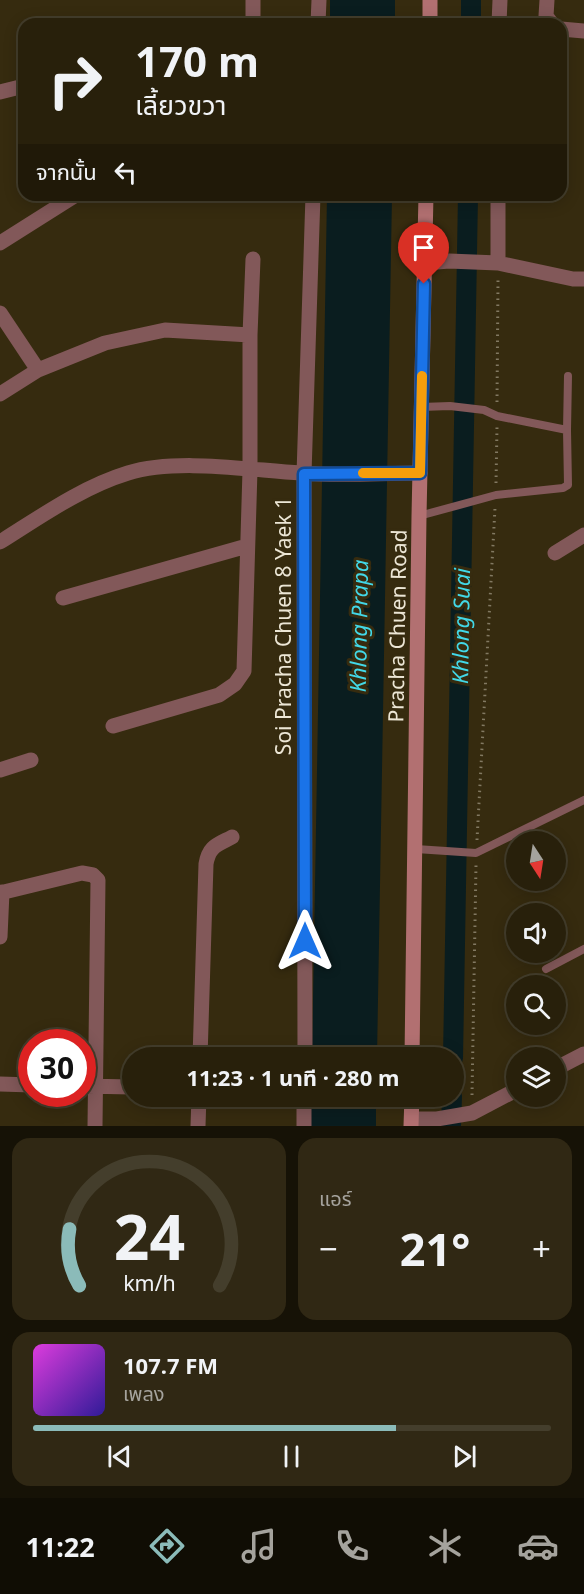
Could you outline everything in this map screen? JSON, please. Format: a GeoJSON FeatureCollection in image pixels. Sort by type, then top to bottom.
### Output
{"type":"FeatureCollection","features":[{"type":"Feature","properties":{"kind":"main road"},"geometry":{"type":"LineString","coordinates":[[430,0],[430,18]]}},
{"type":"Feature","properties":{"kind":"main road","name":"Pracha Chuen Road"},"geometry":{"type":"LineString","coordinates":[[412,1047],[419,516],[426,201]]}},
{"type":"Feature","properties":{"kind":"main road"},"geometry":{"type":"LineString","coordinates":[[411,1123],[412,1107]]}},
{"type":"Feature","properties":{"kind":"street"},"geometry":{"type":"LineString","coordinates":[[253,0],[253,18]]}},
{"type":"Feature","properties":{"kind":"street"},"geometry":{"type":"LineString","coordinates":[[318,18],[319,0]]}},
{"type":"Feature","properties":{"kind":"street"},"geometry":{"type":"LineString","coordinates":[[500,0],[500,18]]}},
{"type":"Feature","properties":{"kind":"street"},"geometry":{"type":"LineString","coordinates":[[547,0],[548,18]]}},
{"type":"Feature","properties":{"kind":"street"},"geometry":{"type":"LineString","coordinates":[[567,29],[584,31]]}},
{"type":"Feature","properties":{"kind":"street"},"geometry":{"type":"LineString","coordinates":[[0,92],[18,88]]}},
{"type":"Feature","properties":{"kind":"street"},"geometry":{"type":"LineString","coordinates":[[0,243],[66,201]]}},
{"type":"Feature","properties":{"kind":"street","name":"Soi Pracha Chuen 8 Yaek 1"},"geometry":{"type":"LineString","coordinates":[[305,1047],[313,201]]}},
{"type":"Feature","properties":{"kind":"street"},"geometry":{"type":"LineString","coordinates":[[493,263],[498,201]]}},
{"type":"Feature","properties":{"kind":"street"},"geometry":{"type":"LineString","coordinates":[[113,726],[219,695],[236,684],[244,671],[253,259]]}},
{"type":"Feature","properties":{"kind":"street"},"geometry":{"type":"LineString","coordinates":[[425,263],[449,261],[493,263],[573,279],[584,279]]}},
{"type":"Feature","properties":{"kind":"street"},"geometry":{"type":"LineString","coordinates":[[0,313],[38,370]]}},
{"type":"Feature","properties":{"kind":"street"},"geometry":{"type":"LineString","coordinates":[[0,394],[38,370],[105,343],[165,330],[250,335]]}},
{"type":"Feature","properties":{"kind":"street"},"geometry":{"type":"LineString","coordinates":[[0,543],[56,506],[92,488],[128,473],[162,467],[196,466],[311,474],[420,473]]}},
{"type":"Feature","properties":{"kind":"street"},"geometry":{"type":"LineString","coordinates":[[555,553],[584,536]]}},
{"type":"Feature","properties":{"kind":"street"},"geometry":{"type":"LineString","coordinates":[[63,598],[247,546]]}},
{"type":"Feature","properties":{"kind":"street"},"geometry":{"type":"LineString","coordinates":[[0,770],[31,760]]}},
{"type":"Feature","properties":{"kind":"street"},"geometry":{"type":"LineString","coordinates":[[200,1047],[206,864],[210,850],[232,837]]}},
{"type":"Feature","properties":{"kind":"street"},"geometry":{"type":"LineString","coordinates":[[0,937],[1,892],[82,873],[93,875],[98,880],[91,1029]]}},
{"type":"Feature","properties":{"kind":"street"},"geometry":{"type":"LineString","coordinates":[[566,1063],[584,1054]]}},
{"type":"Feature","properties":{"kind":"street"},"geometry":{"type":"LineString","coordinates":[[0,1084],[18,1085]]}},
{"type":"Feature","properties":{"kind":"street"},"geometry":{"type":"LineString","coordinates":[[96,1086],[122,1087]]}},
{"type":"Feature","properties":{"kind":"street"},"geometry":{"type":"LineString","coordinates":[[411,1123],[467,1114],[506,1095]]}},
{"type":"Feature","properties":{"kind":"street"},"geometry":{"type":"LineString","coordinates":[[92,1107],[95,1126]]}},
{"type":"Feature","properties":{"kind":"street"},"geometry":{"type":"LineString","coordinates":[[198,1126],[199,1107]]}},
{"type":"Feature","properties":{"kind":"street"},"geometry":{"type":"LineString","coordinates":[[304,1107],[304,1126]]}},
{"type":"Feature","properties":{"kind":"lane"},"geometry":{"type":"LineString","coordinates":[[419,516],[486,497],[567,486],[568,376]]}},
{"type":"Feature","properties":{"kind":"lane"},"geometry":{"type":"LineString","coordinates":[[422,407],[450,406],[484,411],[497,416],[567,430]]}},
{"type":"Feature","properties":{"kind":"lane"},"geometry":{"type":"LineString","coordinates":[[416,849],[476,853],[584,800]]}},
{"type":"Feature","properties":{"kind":"lane"},"geometry":{"type":"LineString","coordinates":[[546,969],[584,949]]}},
{"type":"Feature","properties":{"kind":"path"},"geometry":{"type":"LineString","coordinates":[[467,1114],[476,853],[496,495],[497,416],[493,263]]}},
{"type":"Feature","properties":{"kind":"water"},"geometry":{"type":"Polygon","coordinates":[[[330,0],[395,0],[395,18],[330,18],[330,0]]]}},
{"type":"Feature","properties":{"kind":"water","name":"Khlong Prapa"},"geometry":{"type":"Polygon","coordinates":[[[327,201],[392,201],[377,1047],[312,1047],[327,201]]]}},
{"type":"Feature","properties":{"kind":"water"},"geometry":{"type":"Polygon","coordinates":[[[311,1107],[376,1107],[376,1126],[310,1126],[311,1107]]]}},
{"type":"Feature","properties":{"kind":"waterway","name":"Khlong Suai"},"geometry":{"type":"LineString","coordinates":[[471,0],[471,18]]}},
{"type":"Feature","properties":{"kind":"waterway","name":"Khlong Suai"},"geometry":{"type":"LineString","coordinates":[[453,1047],[468,201]]}},
{"type":"Feature","properties":{"kind":"waterway","name":"Khlong Suai"},"geometry":{"type":"LineString","coordinates":[[451,1126],[452,1107]]}},
{"type":"Feature","properties":{"kind":"slow traffic"},"geometry":{"type":"LineString","coordinates":[[363,473],[420,473],[422,376]]}},
{"type":"Feature","properties":{"kind":"route"},"geometry":{"type":"LineString","coordinates":[[305,941],[304,474],[420,473],[424,284]]}}]}
